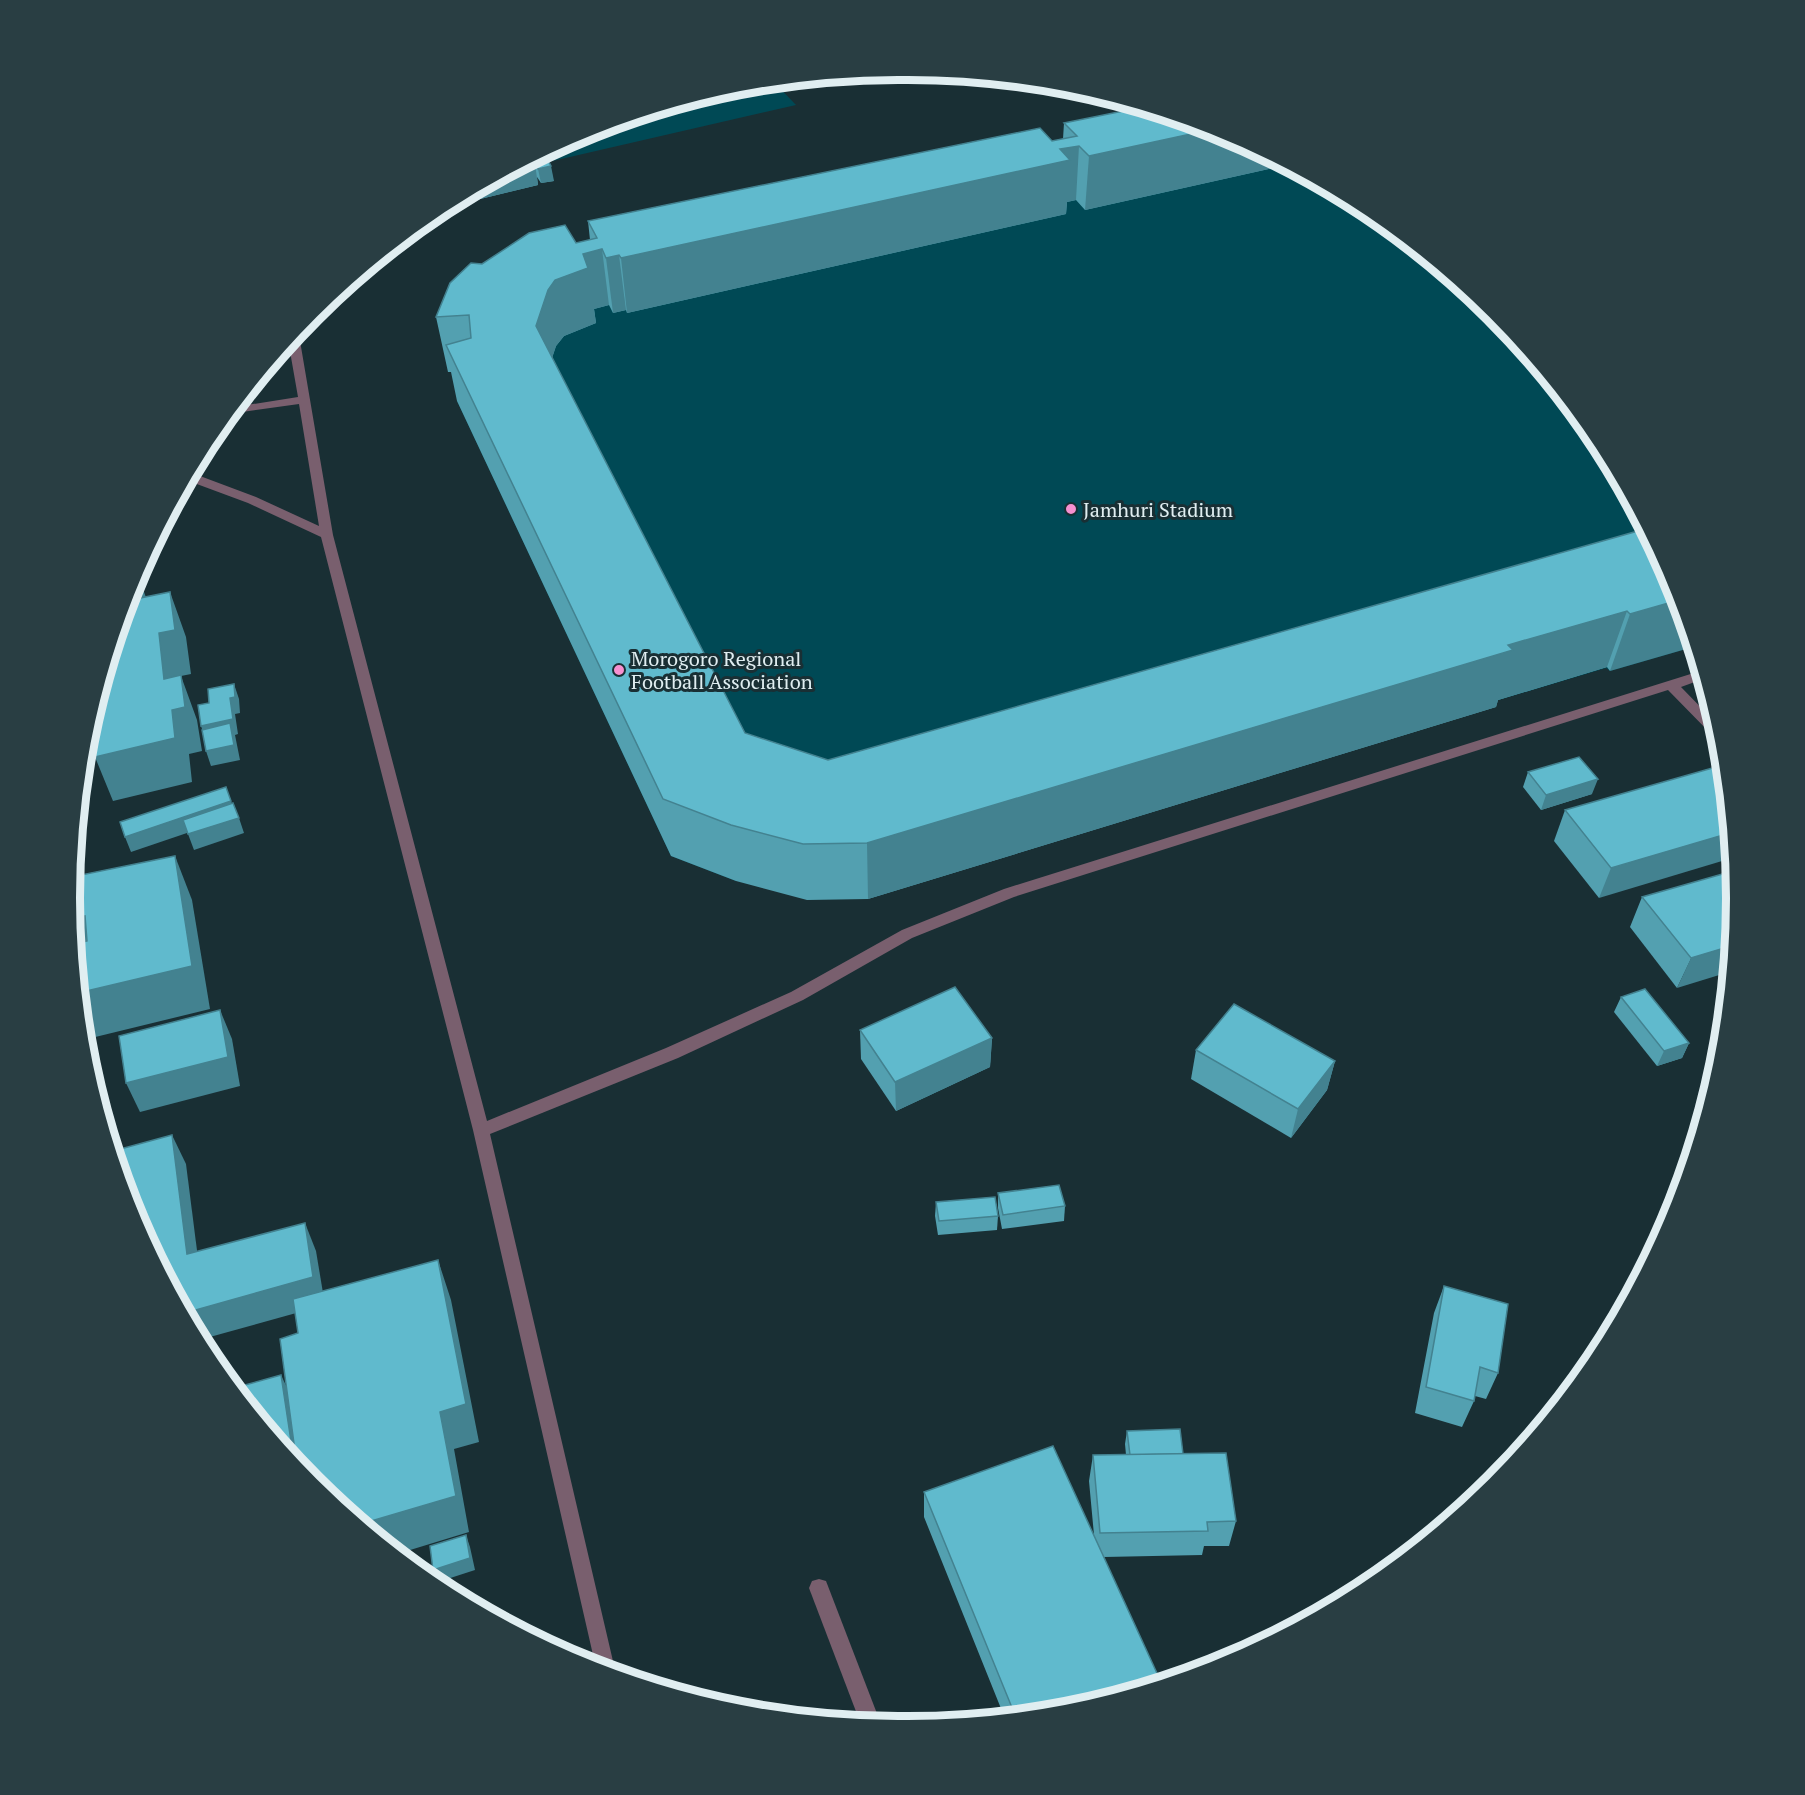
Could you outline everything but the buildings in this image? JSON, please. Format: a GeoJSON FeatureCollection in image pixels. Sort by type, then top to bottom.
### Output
{"type":"FeatureCollection","features":[{"type":"Feature","properties":{"kind":"street"},"geometry":{"type":"LineString","coordinates":[[294,345],[327,535],[481,1130],[605,1661]]}},
{"type":"Feature","properties":{"kind":"street"},"geometry":{"type":"LineString","coordinates":[[242,409],[304,400]]}},
{"type":"Feature","properties":{"kind":"street"},"geometry":{"type":"LineString","coordinates":[[195,479],[252,500],[327,535]]}},
{"type":"Feature","properties":{"kind":"street"},"geometry":{"type":"LineString","coordinates":[[481,1130],[672,1053],[796,996],[907,934],[946,917],[1099,864],[1695,677]]}},
{"type":"Feature","properties":{"kind":"street"},"geometry":{"type":"LineString","coordinates":[[1671,685],[1706,721]]}},
{"type":"Feature","properties":{"kind":"street"},"geometry":{"type":"LineString","coordinates":[[819,1588],[868,1715]]}},
{"type":"Feature","properties":{"kind":"shaded area"},"geometry":{"type":"Polygon","coordinates":[[[780,88],[796,105],[533,166],[584,142],[635,123],[686,107],[738,95],[780,88]]]}},
{"type":"Feature","properties":{"kind":"shaded area","name":"Jamhuri Stadium"},"geometry":{"type":"Polygon","coordinates":[[[1225,144],[1316,189],[1362,217],[1447,282],[1523,358],[1588,443],[1616,489],[1663,584],[1686,649],[1610,671],[1606,668],[1492,702],[736,881],[671,856],[457,401],[482,394],[479,372],[448,372],[461,339],[1225,144]]]}},
{"type":"Feature","properties":{"kind":"place","name":"Jamhuri Stadium"},"geometry":{"type":"Point","coordinates":[1071,509]}},
{"type":"Feature","properties":{"kind":"place","name":"Morogoro Regional Football Association"},"geometry":{"type":"Point","coordinates":[619,670]}}]}
